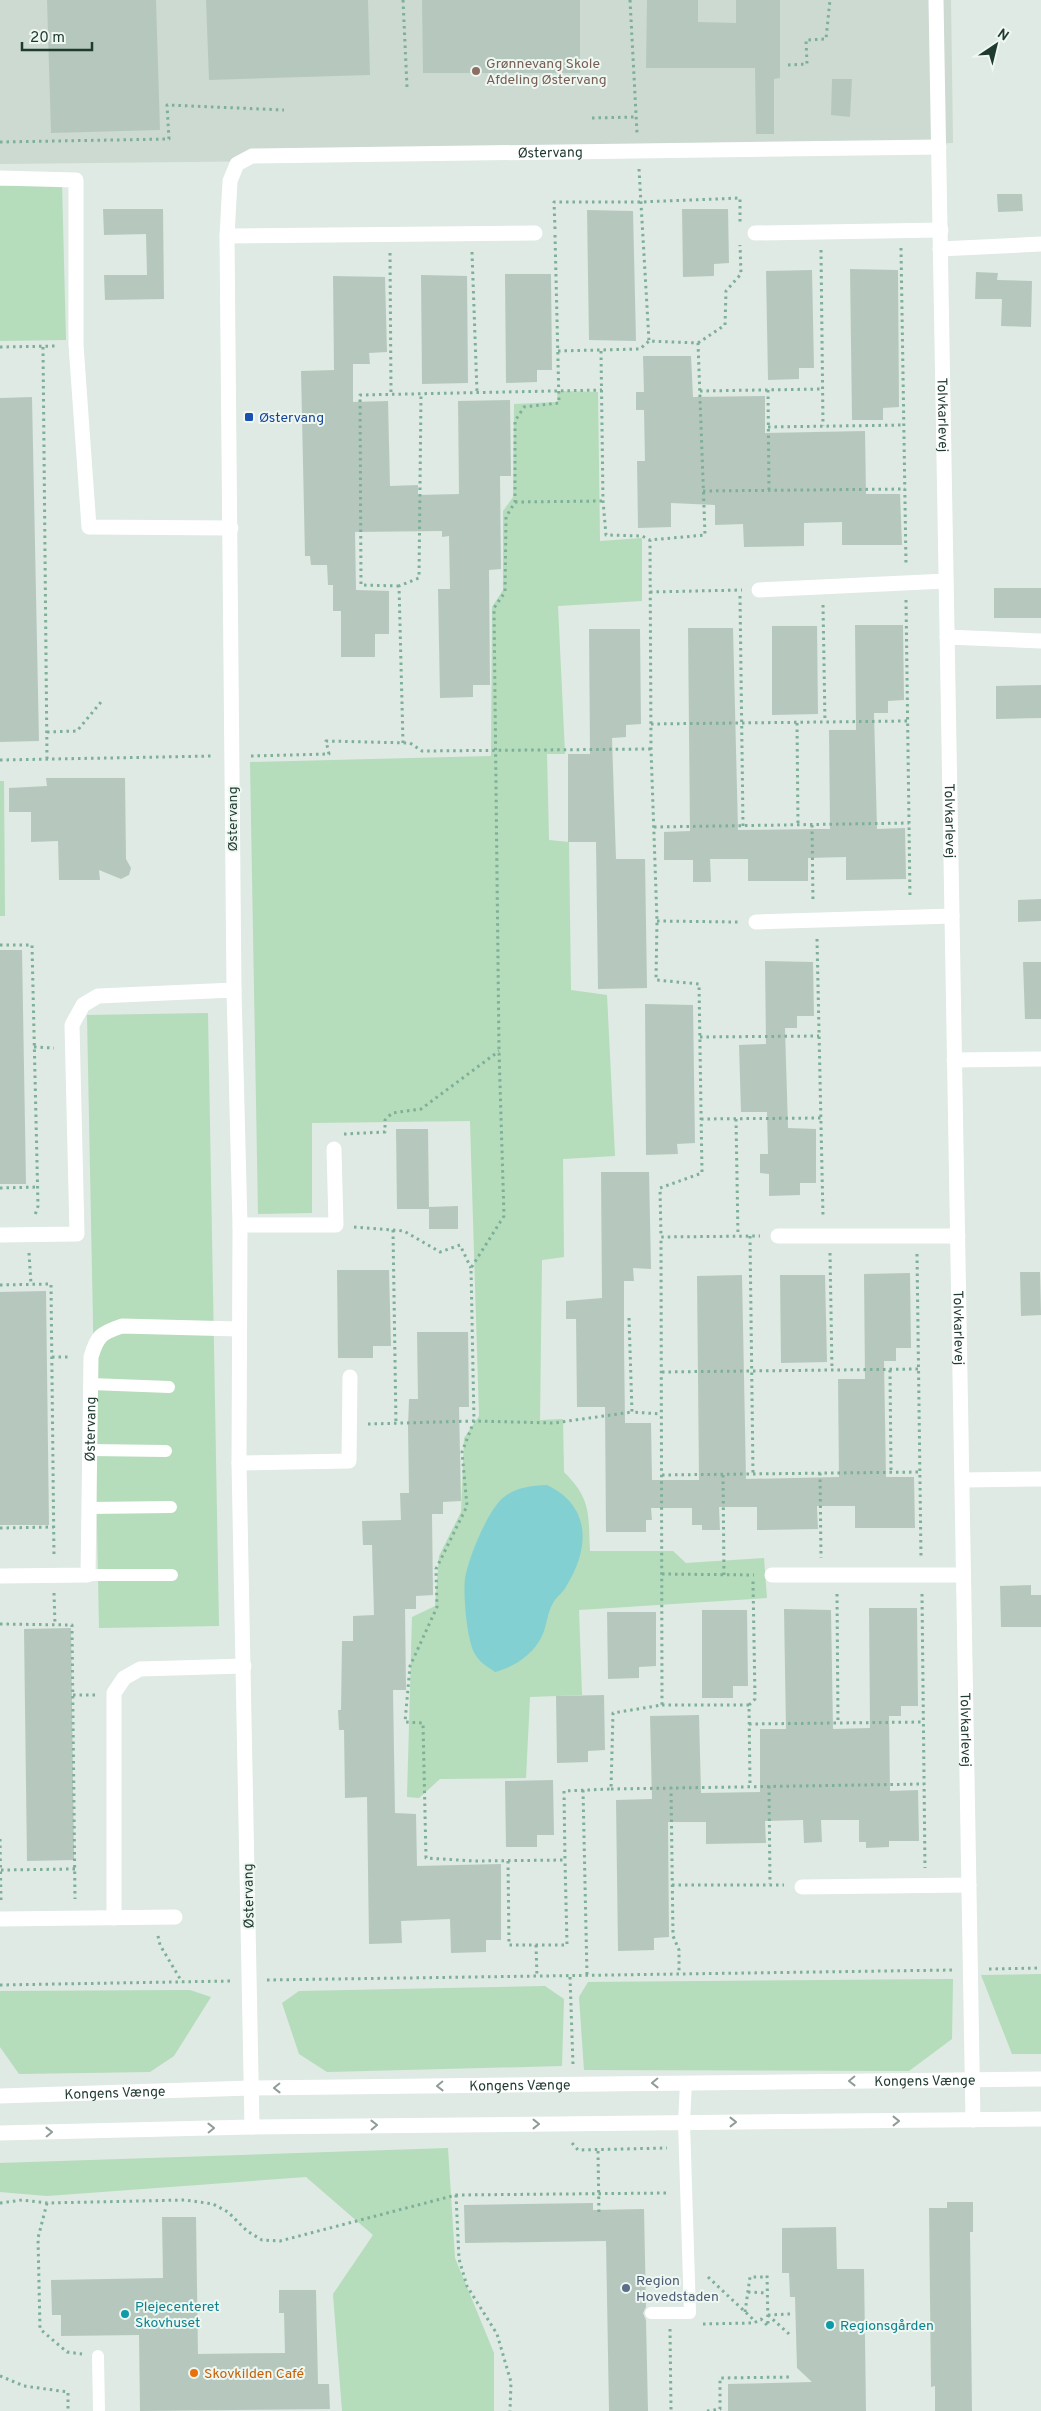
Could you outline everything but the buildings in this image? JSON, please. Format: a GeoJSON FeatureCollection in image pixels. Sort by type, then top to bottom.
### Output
{"type":"FeatureCollection","features":[{"type":"Feature","properties":{"kind":"street","name":"Tolvkarlevej"},"geometry":{"type":"LineString","coordinates":[[936,0],[973,2120]]}},
{"type":"Feature","properties":{"kind":"street","name":"Østervang"},"geometry":{"type":"LineString","coordinates":[[252,2127],[239,1463],[238,1329],[240,1225],[234,990],[227,236],[230,181],[237,164],[252,156],[939,148]]}},
{"type":"Feature","properties":{"kind":"street"},"geometry":{"type":"LineString","coordinates":[[0,178],[76,180],[76,345],[89,527],[231,528]]}},
{"type":"Feature","properties":{"kind":"street"},"geometry":{"type":"LineString","coordinates":[[755,233],[941,230]]}},
{"type":"Feature","properties":{"kind":"street"},"geometry":{"type":"LineString","coordinates":[[227,236],[535,233]]}},
{"type":"Feature","properties":{"kind":"street"},"geometry":{"type":"LineString","coordinates":[[940,248],[1041,244]]}},
{"type":"Feature","properties":{"kind":"street"},"geometry":{"type":"LineString","coordinates":[[759,590],[946,581]]}},
{"type":"Feature","properties":{"kind":"street"},"geometry":{"type":"LineString","coordinates":[[947,637],[1041,640]]}},
{"type":"Feature","properties":{"kind":"street"},"geometry":{"type":"LineString","coordinates":[[756,922],[952,916]]}},
{"type":"Feature","properties":{"kind":"street"},"geometry":{"type":"LineString","coordinates":[[0,1235],[77,1234],[72,1024],[83,1005],[98,996],[234,990]]}},
{"type":"Feature","properties":{"kind":"street"},"geometry":{"type":"LineString","coordinates":[[954,1060],[1041,1059]]}},
{"type":"Feature","properties":{"kind":"street"},"geometry":{"type":"LineString","coordinates":[[240,1225],[336,1225],[334,1149]]}},
{"type":"Feature","properties":{"kind":"street"},"geometry":{"type":"LineString","coordinates":[[778,1236],[958,1236]]}},
{"type":"Feature","properties":{"kind":"street","name":"Østervang"},"geometry":{"type":"LineString","coordinates":[[88,1575],[91,1358],[95,1342],[105,1332],[122,1326],[238,1329]]}},
{"type":"Feature","properties":{"kind":"street"},"geometry":{"type":"LineString","coordinates":[[239,1463],[349,1461],[350,1377]]}},
{"type":"Feature","properties":{"kind":"street"},"geometry":{"type":"LineString","coordinates":[[962,1480],[1041,1479]]}},
{"type":"Feature","properties":{"kind":"street"},"geometry":{"type":"LineString","coordinates":[[0,1576],[88,1575]]}},
{"type":"Feature","properties":{"kind":"street"},"geometry":{"type":"LineString","coordinates":[[772,1575],[964,1575]]}},
{"type":"Feature","properties":{"kind":"street"},"geometry":{"type":"LineString","coordinates":[[114,1918],[114,1693],[124,1678],[140,1669],[244,1666]]}},
{"type":"Feature","properties":{"kind":"street"},"geometry":{"type":"LineString","coordinates":[[802,1887],[969,1885]]}},
{"type":"Feature","properties":{"kind":"street"},"geometry":{"type":"LineString","coordinates":[[1,1919],[175,1917]]}},
{"type":"Feature","properties":{"kind":"street","name":"Kongens Vænge"},"geometry":{"type":"LineString","coordinates":[[0,2096],[250,2088],[1041,2079]]}},
{"type":"Feature","properties":{"kind":"street"},"geometry":{"type":"LineString","coordinates":[[0,2133],[252,2127],[1041,2119]]}},
{"type":"Feature","properties":{"kind":"lane"},"geometry":{"type":"LineString","coordinates":[[91,1384],[169,1387]]}},
{"type":"Feature","properties":{"kind":"lane"},"geometry":{"type":"LineString","coordinates":[[90,1450],[166,1451]]}},
{"type":"Feature","properties":{"kind":"lane"},"geometry":{"type":"LineString","coordinates":[[89,1508],[171,1507]]}},
{"type":"Feature","properties":{"kind":"lane"},"geometry":{"type":"LineString","coordinates":[[88,1575],[172,1575]]}},
{"type":"Feature","properties":{"kind":"lane"},"geometry":{"type":"LineString","coordinates":[[651,2313],[690,2313],[684,2122],[686,2083]]}},
{"type":"Feature","properties":{"kind":"lane"},"geometry":{"type":"LineString","coordinates":[[98,2356],[99,2411]]}},
{"type":"Feature","properties":{"kind":"path"},"geometry":{"type":"LineString","coordinates":[[403,0],[407,87]]}},
{"type":"Feature","properties":{"kind":"path"},"geometry":{"type":"LineString","coordinates":[[558,351],[640,349],[649,340],[630,0]]}},
{"type":"Feature","properties":{"kind":"path"},"geometry":{"type":"LineString","coordinates":[[788,65],[807,64],[806,40],[826,39],[830,0]]}},
{"type":"Feature","properties":{"kind":"path"},"geometry":{"type":"LineString","coordinates":[[0,142],[169,140],[167,105],[284,110]]}},
{"type":"Feature","properties":{"kind":"path"},"geometry":{"type":"LineString","coordinates":[[592,118],[636,117]]}},
{"type":"Feature","properties":{"kind":"path"},"geometry":{"type":"LineString","coordinates":[[471,1268],[504,1216],[494,751],[494,608],[505,592],[506,516],[515,502],[515,421],[524,407],[559,403],[554,202],[641,202],[740,198],[740,225]]}},
{"type":"Feature","properties":{"kind":"path"},"geometry":{"type":"LineString","coordinates":[[820,232],[823,426]]}},
{"type":"Feature","properties":{"kind":"path"},"geometry":{"type":"LineString","coordinates":[[471,234],[477,392]]}},
{"type":"Feature","properties":{"kind":"path"},"geometry":{"type":"LineString","coordinates":[[390,235],[391,394]]}},
{"type":"Feature","properties":{"kind":"path"},"geometry":{"type":"LineString","coordinates":[[649,340],[698,344],[725,325],[726,291],[741,274],[740,242]]}},
{"type":"Feature","properties":{"kind":"path"},"geometry":{"type":"LineString","coordinates":[[600,351],[603,501],[606,535],[642,536],[650,540],[705,535],[698,344]]}},
{"type":"Feature","properties":{"kind":"path"},"geometry":{"type":"LineString","coordinates":[[0,347],[76,345]]}},
{"type":"Feature","properties":{"kind":"path"},"geometry":{"type":"LineString","coordinates":[[43,346],[47,759]]}},
{"type":"Feature","properties":{"kind":"path"},"geometry":{"type":"LineString","coordinates":[[700,391],[823,389]]}},
{"type":"Feature","properties":{"kind":"path"},"geometry":{"type":"LineString","coordinates":[[421,394],[419,578],[399,586],[361,585],[360,395],[602,390]]}},
{"type":"Feature","properties":{"kind":"path"},"geometry":{"type":"LineString","coordinates":[[768,390],[769,490]]}},
{"type":"Feature","properties":{"kind":"path"},"geometry":{"type":"LineString","coordinates":[[768,427],[904,425]]}},
{"type":"Feature","properties":{"kind":"path"},"geometry":{"type":"LineString","coordinates":[[703,491],[905,488]]}},
{"type":"Feature","properties":{"kind":"path"},"geometry":{"type":"LineString","coordinates":[[515,502],[603,501]]}},
{"type":"Feature","properties":{"kind":"path"},"geometry":{"type":"LineString","coordinates":[[650,540],[651,749],[656,980],[699,984],[702,1173],[660,1188],[662,1705]]}},
{"type":"Feature","properties":{"kind":"path"},"geometry":{"type":"LineString","coordinates":[[399,586],[403,743]]}},
{"type":"Feature","properties":{"kind":"path"},"geometry":{"type":"LineString","coordinates":[[823,587],[825,722]]}},
{"type":"Feature","properties":{"kind":"path"},"geometry":{"type":"LineString","coordinates":[[740,590],[743,826]]}},
{"type":"Feature","properties":{"kind":"path"},"geometry":{"type":"LineString","coordinates":[[650,592],[759,590]]}},
{"type":"Feature","properties":{"kind":"path"},"geometry":{"type":"LineString","coordinates":[[47,732],[77,731],[101,702]]}},
{"type":"Feature","properties":{"kind":"path"},"geometry":{"type":"LineString","coordinates":[[651,724],[908,722]]}},
{"type":"Feature","properties":{"kind":"path"},"geometry":{"type":"LineString","coordinates":[[797,723],[798,825]]}},
{"type":"Feature","properties":{"kind":"path"},"geometry":{"type":"LineString","coordinates":[[295,756],[329,754],[326,741],[410,743],[422,751],[651,749]]}},
{"type":"Feature","properties":{"kind":"path"},"geometry":{"type":"LineString","coordinates":[[0,760],[183,756]]}},
{"type":"Feature","properties":{"kind":"path"},"geometry":{"type":"LineString","coordinates":[[654,827],[909,823]]}},
{"type":"Feature","properties":{"kind":"path"},"geometry":{"type":"LineString","coordinates":[[812,825],[820,1118],[832,1370]]}},
{"type":"Feature","properties":{"kind":"path"},"geometry":{"type":"LineString","coordinates":[[656,921],[756,922]]}},
{"type":"Feature","properties":{"kind":"path"},"geometry":{"type":"LineString","coordinates":[[0,945],[32,945],[38,1206],[28,1234],[31,1284]]}},
{"type":"Feature","properties":{"kind":"path"},"geometry":{"type":"LineString","coordinates":[[700,1037],[819,1036]]}},
{"type":"Feature","properties":{"kind":"path"},"geometry":{"type":"LineString","coordinates":[[34,1047],[43,1048]]}},
{"type":"Feature","properties":{"kind":"path"},"geometry":{"type":"LineString","coordinates":[[334,1149],[337,1134],[385,1132],[385,1120],[392,1114],[421,1109],[499,1051]]}},
{"type":"Feature","properties":{"kind":"path"},"geometry":{"type":"LineString","coordinates":[[701,1119],[820,1118]]}},
{"type":"Feature","properties":{"kind":"path"},"geometry":{"type":"LineString","coordinates":[[736,1119],[738,1236]]}},
{"type":"Feature","properties":{"kind":"path"},"geometry":{"type":"LineString","coordinates":[[0,1188],[38,1187]]}},
{"type":"Feature","properties":{"kind":"path"},"geometry":{"type":"LineString","coordinates":[[336,1225],[404,1231],[440,1252],[460,1245],[471,1268],[474,1421],[462,1452],[467,1506],[436,1569],[437,1607],[410,1666],[405,1722],[423,1723],[426,1858],[508,1861],[565,1860]]}},
{"type":"Feature","properties":{"kind":"path"},"geometry":{"type":"LineString","coordinates":[[393,1230],[396,1424]]}},
{"type":"Feature","properties":{"kind":"path"},"geometry":{"type":"LineString","coordinates":[[750,1236],[753,1474]]}},
{"type":"Feature","properties":{"kind":"path"},"geometry":{"type":"LineString","coordinates":[[661,1237],[778,1236]]}},
{"type":"Feature","properties":{"kind":"path"},"geometry":{"type":"LineString","coordinates":[[0,1285],[51,1284],[55,1625]]}},
{"type":"Feature","properties":{"kind":"path"},"geometry":{"type":"LineString","coordinates":[[629,1318],[632,1412]]}},
{"type":"Feature","properties":{"kind":"path"},"geometry":{"type":"LineString","coordinates":[[52,1357],[75,1357]]}},
{"type":"Feature","properties":{"kind":"path"},"geometry":{"type":"LineString","coordinates":[[662,1372],[919,1369]]}},
{"type":"Feature","properties":{"kind":"path"},"geometry":{"type":"LineString","coordinates":[[890,1370],[891,1472]]}},
{"type":"Feature","properties":{"kind":"path"},"geometry":{"type":"LineString","coordinates":[[350,1425],[474,1421],[554,1423],[632,1412],[661,1414]]}},
{"type":"Feature","properties":{"kind":"path"},"geometry":{"type":"LineString","coordinates":[[662,1475],[920,1472]]}},
{"type":"Feature","properties":{"kind":"path"},"geometry":{"type":"LineString","coordinates":[[820,1473],[829,1575],[838,1723]]}},
{"type":"Feature","properties":{"kind":"path"},"geometry":{"type":"LineString","coordinates":[[723,1475],[724,1575]]}},
{"type":"Feature","properties":{"kind":"path"},"geometry":{"type":"LineString","coordinates":[[0,1528],[54,1527]]}},
{"type":"Feature","properties":{"kind":"path"},"geometry":{"type":"LineString","coordinates":[[662,1574],[772,1575]]}},
{"type":"Feature","properties":{"kind":"path"},"geometry":{"type":"LineString","coordinates":[[611,1789],[613,1713],[662,1705],[749,1705],[755,1700],[753,1575]]}},
{"type":"Feature","properties":{"kind":"path"},"geometry":{"type":"LineString","coordinates":[[0,1624],[72,1624],[75,1918]]}},
{"type":"Feature","properties":{"kind":"path"},"geometry":{"type":"LineString","coordinates":[[73,1695],[97,1695]]}},
{"type":"Feature","properties":{"kind":"path"},"geometry":{"type":"LineString","coordinates":[[749,1705],[750,1786]]}},
{"type":"Feature","properties":{"kind":"path"},"geometry":{"type":"LineString","coordinates":[[749,1724],[924,1722]]}},
{"type":"Feature","properties":{"kind":"path"},"geometry":{"type":"LineString","coordinates":[[508,1861],[509,1945],[567,1945],[564,1791],[671,1787],[924,1784]]}},
{"type":"Feature","properties":{"kind":"path"},"geometry":{"type":"LineString","coordinates":[[769,1786],[770,1884]]}},
{"type":"Feature","properties":{"kind":"path"},"geometry":{"type":"LineString","coordinates":[[671,1787],[673,1936],[679,1950],[679,1974]]}},
{"type":"Feature","properties":{"kind":"path"},"geometry":{"type":"LineString","coordinates":[[583,1790],[588,1976]]}},
{"type":"Feature","properties":{"kind":"path"},"geometry":{"type":"LineString","coordinates":[[0,1839],[1,1919]]}},
{"type":"Feature","properties":{"kind":"path"},"geometry":{"type":"LineString","coordinates":[[0,1870],[75,1869]]}},
{"type":"Feature","properties":{"kind":"path"},"geometry":{"type":"LineString","coordinates":[[672,1885],[770,1884],[802,1887]]}},
{"type":"Feature","properties":{"kind":"path"},"geometry":{"type":"LineString","coordinates":[[0,1985],[182,1982],[160,1945],[153,1917]]}},
{"type":"Feature","properties":{"kind":"path"},"geometry":{"type":"LineString","coordinates":[[536,1944],[537,1977]]}},
{"type":"Feature","properties":{"kind":"path"},"geometry":{"type":"LineString","coordinates":[[1026,1968],[1041,1968]]}},
{"type":"Feature","properties":{"kind":"path"},"geometry":{"type":"LineString","coordinates":[[323,1979],[909,1971]]}},
{"type":"Feature","properties":{"kind":"path"},"geometry":{"type":"LineString","coordinates":[[570,1977],[573,2064]]}},
{"type":"Feature","properties":{"kind":"path"},"geometry":{"type":"LineString","coordinates":[[598,2151],[599,2215]]}},
{"type":"Feature","properties":{"kind":"path"},"geometry":{"type":"LineString","coordinates":[[0,2203],[22,2200],[47,2203],[184,2200],[213,2204],[228,2212],[247,2231],[262,2240],[280,2240],[456,2195],[668,2192]]}},
{"type":"Feature","properties":{"kind":"path"},"geometry":{"type":"LineString","coordinates":[[456,2195],[459,2259],[467,2286],[497,2334],[511,2382],[510,2411]]}},
{"type":"Feature","properties":{"kind":"path"},"geometry":{"type":"LineString","coordinates":[[47,2203],[38,2238],[40,2329],[67,2352],[98,2356]]}},
{"type":"Feature","properties":{"kind":"path"},"geometry":{"type":"LineString","coordinates":[[696,2324],[757,2323],[761,2319],[768,2326],[767,2275],[750,2277],[745,2312]]}},
{"type":"Feature","properties":{"kind":"path"},"geometry":{"type":"LineString","coordinates":[[708,2278],[757,2323]]}},
{"type":"Feature","properties":{"kind":"path"},"geometry":{"type":"LineString","coordinates":[[748,2292],[767,2292]]}},
{"type":"Feature","properties":{"kind":"path"},"geometry":{"type":"LineString","coordinates":[[768,2315],[790,2314]]}},
{"type":"Feature","properties":{"kind":"path"},"geometry":{"type":"LineString","coordinates":[[768,2315],[789,2334]]}},
{"type":"Feature","properties":{"kind":"path"},"geometry":{"type":"LineString","coordinates":[[669,2326],[671,2411]]}},
{"type":"Feature","properties":{"kind":"path"},"geometry":{"type":"LineString","coordinates":[[0,2376],[24,2386],[68,2392],[68,2411]]}},
{"type":"Feature","properties":{"kind":"path"},"geometry":{"type":"LineString","coordinates":[[707,2411],[720,2409],[720,2378],[792,2377]]}},
{"type":"Feature","properties":{"kind":"shaded area","name":"Grønnevang Skole Afdeling Østervang"},"geometry":{"type":"Polygon","coordinates":[[[0,0],[951,0],[953,143],[359,160],[0,164],[0,0]]]}},
{"type":"Feature","properties":{"kind":"green space"},"geometry":{"type":"Polygon","coordinates":[[[62,184],[66,340],[0,341],[0,186],[62,184]]]}},
{"type":"Feature","properties":{"kind":"green space"},"geometry":{"type":"Polygon","coordinates":[[[557,391],[598,392],[600,541],[642,538],[642,601],[558,606],[565,754],[547,754],[549,840],[569,842],[571,990],[607,995],[615,1156],[563,1159],[564,1257],[542,1260],[540,1420],[563,1419],[564,1472],[580,1491],[587,1508],[590,1551],[673,1551],[686,1563],[764,1558],[767,1598],[579,1610],[582,1695],[530,1697],[526,1778],[440,1779],[419,1798],[407,1797],[412,1617],[435,1606],[439,1556],[461,1512],[464,1438],[479,1416],[470,1121],[312,1123],[312,1213],[258,1214],[250,762],[491,756],[492,607],[503,590],[503,511],[513,497],[514,404],[558,402],[557,391]]]}},
{"type":"Feature","properties":{"kind":"green space"},"geometry":{"type":"Polygon","coordinates":[[[0,781],[4,781],[5,916],[0,916],[0,781]]]}},
{"type":"Feature","properties":{"kind":"green space"},"geometry":{"type":"Polygon","coordinates":[[[208,1013],[219,1626],[99,1628],[87,1015],[208,1013]]]}},
{"type":"Feature","properties":{"kind":"green space"},"geometry":{"type":"Polygon","coordinates":[[[1041,1974],[1041,2054],[1012,2054],[981,1975],[1041,1974]]]}},
{"type":"Feature","properties":{"kind":"green space"},"geometry":{"type":"Polygon","coordinates":[[[953,1979],[952,2039],[909,2071],[584,2070],[579,1997],[588,1982],[953,1979]]]}},
{"type":"Feature","properties":{"kind":"green space"},"geometry":{"type":"Polygon","coordinates":[[[545,1986],[564,1999],[562,2066],[327,2072],[299,2054],[282,2003],[299,1991],[545,1986]]]}},
{"type":"Feature","properties":{"kind":"green space"},"geometry":{"type":"Polygon","coordinates":[[[190,1990],[211,1997],[174,2056],[150,2072],[19,2074],[0,2047],[0,1991],[190,1990]]]}},
{"type":"Feature","properties":{"kind":"green space"},"geometry":{"type":"Polygon","coordinates":[[[448,2148],[455,2258],[494,2353],[494,2411],[342,2411],[333,2294],[373,2235],[306,2177],[47,2196],[0,2192],[0,2163],[448,2148]]]}},
{"type":"Feature","properties":{"kind":"water"},"geometry":{"type":"Polygon","coordinates":[[[547,1485],[572,1504],[579,1516],[582,1529],[580,1556],[566,1588],[551,1607],[544,1632],[534,1649],[509,1667],[495,1672],[477,1657],[472,1648],[466,1618],[465,1579],[467,1570],[474,1547],[485,1523],[498,1503],[504,1497],[519,1489],[547,1485]]]}},
{"type":"Feature","properties":{"kind":"place","name":"Grønnevang Skole Afdeling Østervang"},"geometry":{"type":"Point","coordinates":[476,71]}},
{"type":"Feature","properties":{"kind":"place","name":"Østervang"},"geometry":{"type":"Point","coordinates":[249,417]}},
{"type":"Feature","properties":{"kind":"place","name":"Region Hovedstaden"},"geometry":{"type":"Point","coordinates":[626,2288]}},
{"type":"Feature","properties":{"kind":"place","name":"Plejecenteret Skovhuset"},"geometry":{"type":"Point","coordinates":[125,2314]}},
{"type":"Feature","properties":{"kind":"place","name":"Regionsgården"},"geometry":{"type":"Point","coordinates":[830,2325]}},
{"type":"Feature","properties":{"kind":"place","name":"Skovkilden Café"},"geometry":{"type":"Point","coordinates":[194,2373]}}]}
